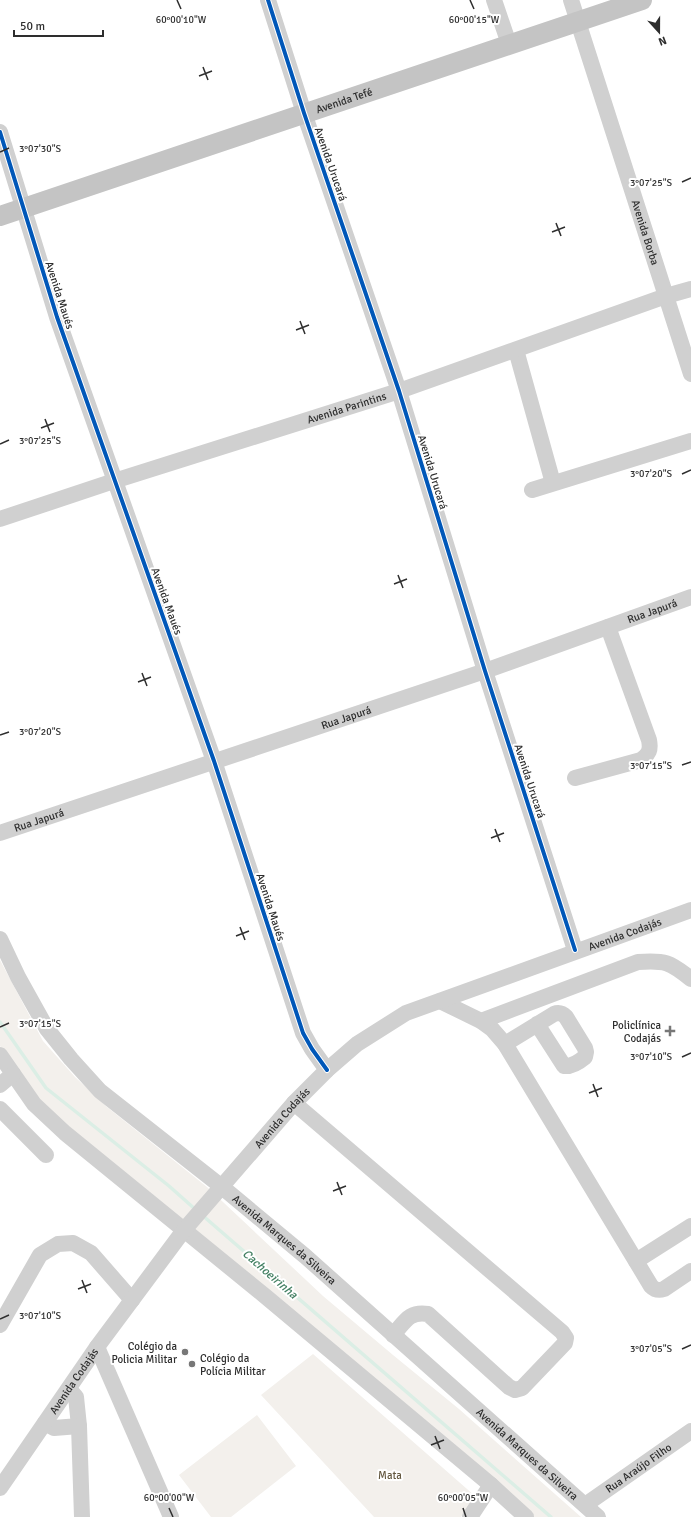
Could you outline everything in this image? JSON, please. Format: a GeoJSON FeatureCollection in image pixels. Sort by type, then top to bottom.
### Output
{"type":"FeatureCollection","features":[{"type":"Feature","properties":{"kind":"main road","name":"Avenida Tefé"},"geometry":{"type":"LineString","coordinates":[[0,216],[509,44],[582,13],[642,0]]}},
{"type":"Feature","properties":{"kind":"street","name":"Avenida Urucará"},"geometry":{"type":"LineString","coordinates":[[268,0],[304,113],[399,391],[485,671],[575,950]]}},
{"type":"Feature","properties":{"kind":"street"},"geometry":{"type":"LineString","coordinates":[[494,0],[509,44]]}},
{"type":"Feature","properties":{"kind":"street","name":"Avenida Borba"},"geometry":{"type":"LineString","coordinates":[[571,0],[582,13],[671,295],[691,374]]}},
{"type":"Feature","properties":{"kind":"street","name":"Avenida Maués"},"geometry":{"type":"LineString","coordinates":[[0,132],[57,317],[214,761],[303,1033],[327,1070]]}},
{"type":"Feature","properties":{"kind":"street","name":"Avenida Parintins"},"geometry":{"type":"LineString","coordinates":[[0,519],[114,481],[399,391],[691,288]]}},
{"type":"Feature","properties":{"kind":"street","name":"Avenida Borba"},"geometry":{"type":"LineString","coordinates":[[671,295],[691,342]]}},
{"type":"Feature","properties":{"kind":"street"},"geometry":{"type":"LineString","coordinates":[[516,350],[553,483]]}},
{"type":"Feature","properties":{"kind":"street"},"geometry":{"type":"LineString","coordinates":[[532,490],[691,441]]}},
{"type":"Feature","properties":{"kind":"street","name":"Rua Japurá"},"geometry":{"type":"LineString","coordinates":[[0,833],[485,671],[691,597]]}},
{"type":"Feature","properties":{"kind":"street"},"geometry":{"type":"LineString","coordinates":[[575,778],[641,760],[647,756],[650,749],[649,740],[608,627]]}},
{"type":"Feature","properties":{"kind":"street","name":"Avenida Codajás"},"geometry":{"type":"LineString","coordinates":[[0,1488],[97,1347],[187,1226],[294,1103],[327,1070],[357,1044],[406,1013],[575,950],[691,910]]}},
{"type":"Feature","properties":{"kind":"street","name":"Avenida Marques da Silveira"},"geometry":{"type":"LineString","coordinates":[[0,940],[18,977],[47,1029],[71,1059],[100,1091],[218,1192],[305,1256],[598,1517]]}},
{"type":"Feature","properties":{"kind":"street"},"geometry":{"type":"LineString","coordinates":[[481,1021],[638,962],[657,960],[675,966],[691,979]]}},
{"type":"Feature","properties":{"kind":"street"},"geometry":{"type":"LineString","coordinates":[[440,1000],[481,1021],[492,1029],[505,1044],[651,1286],[659,1290],[664,1289],[691,1271]]}},
{"type":"Feature","properties":{"kind":"street"},"geometry":{"type":"LineString","coordinates":[[505,1044],[537,1024]]}},
{"type":"Feature","properties":{"kind":"street"},"geometry":{"type":"LineString","coordinates":[[0,1055],[34,1104],[65,1133],[187,1226],[277,1306],[491,1485],[526,1517]]}},
{"type":"Feature","properties":{"kind":"street"},"geometry":{"type":"LineString","coordinates":[[0,1085],[13,1074]]}},
{"type":"Feature","properties":{"kind":"street"},"geometry":{"type":"LineString","coordinates":[[294,1103],[562,1332],[566,1338],[565,1343],[522,1388],[515,1390],[509,1387],[428,1314],[420,1313],[410,1315],[393,1335]]}},
{"type":"Feature","properties":{"kind":"street"},"geometry":{"type":"LineString","coordinates":[[0,1110],[46,1155]]}},
{"type":"Feature","properties":{"kind":"street"},"geometry":{"type":"LineString","coordinates":[[636,1261],[690,1228]]}},
{"type":"Feature","properties":{"kind":"street"},"geometry":{"type":"LineString","coordinates":[[0,1325],[40,1255],[58,1244],[73,1243],[91,1253],[132,1300]]}},
{"type":"Feature","properties":{"kind":"street"},"geometry":{"type":"LineString","coordinates":[[97,1347],[171,1517]]}},
{"type":"Feature","properties":{"kind":"street"},"geometry":{"type":"LineString","coordinates":[[68,1389],[76,1397],[79,1426],[82,1517]]}},
{"type":"Feature","properties":{"kind":"street"},"geometry":{"type":"LineString","coordinates":[[45,1423],[54,1428],[79,1426]]}},
{"type":"Feature","properties":{"kind":"street","name":"Rua Araújo Filho"},"geometry":{"type":"LineString","coordinates":[[585,1505],[691,1431]]}},
{"type":"Feature","properties":{"kind":"street"},"geometry":{"type":"LineString","coordinates":[[470,1517],[491,1485]]}},
{"type":"Feature","properties":{"kind":"green space"},"geometry":{"type":"Polygon","coordinates":[[[0,960],[43,1041],[75,1077],[107,1107],[207,1187],[323,1296],[459,1409],[581,1517],[524,1517],[38,1104],[0,1046],[0,960]]]}},
{"type":"Feature","properties":{"kind":"green space","name":"Mata"},"geometry":{"type":"Polygon","coordinates":[[[313,1354],[475,1496],[461,1517],[374,1517],[261,1395],[313,1354]]]}},
{"type":"Feature","properties":{"kind":"green space"},"geometry":{"type":"Polygon","coordinates":[[[257,1415],[296,1466],[231,1517],[211,1517],[179,1475],[257,1415]]]}},
{"type":"Feature","properties":{"kind":"waterway","name":"Cachoeirinha"},"geometry":{"type":"LineString","coordinates":[[0,1022],[46,1088],[169,1186],[196,1210]]}},
{"type":"Feature","properties":{"kind":"waterway","name":"Cachoeirinha"},"geometry":{"type":"LineString","coordinates":[[202,1215],[551,1517]]}},
{"type":"Feature","properties":{"kind":"cycle path"},"geometry":{"type":"LineString","coordinates":[[268,0],[304,113],[399,391],[485,671],[575,950]]}},
{"type":"Feature","properties":{"kind":"cycle path"},"geometry":{"type":"LineString","coordinates":[[0,132],[57,317],[214,761],[303,1033],[327,1070]]}},
{"type":"Feature","properties":{"kind":"place","name":"Policlínica Codajás"},"geometry":{"type":"Point","coordinates":[670,1031]}},
{"type":"Feature","properties":{"kind":"place","name":"Colégio da Policia Militar"},"geometry":{"type":"Point","coordinates":[185,1352]}},
{"type":"Feature","properties":{"kind":"place","name":"Colégio da Polícia Militar"},"geometry":{"type":"Point","coordinates":[192,1364]}}]}
